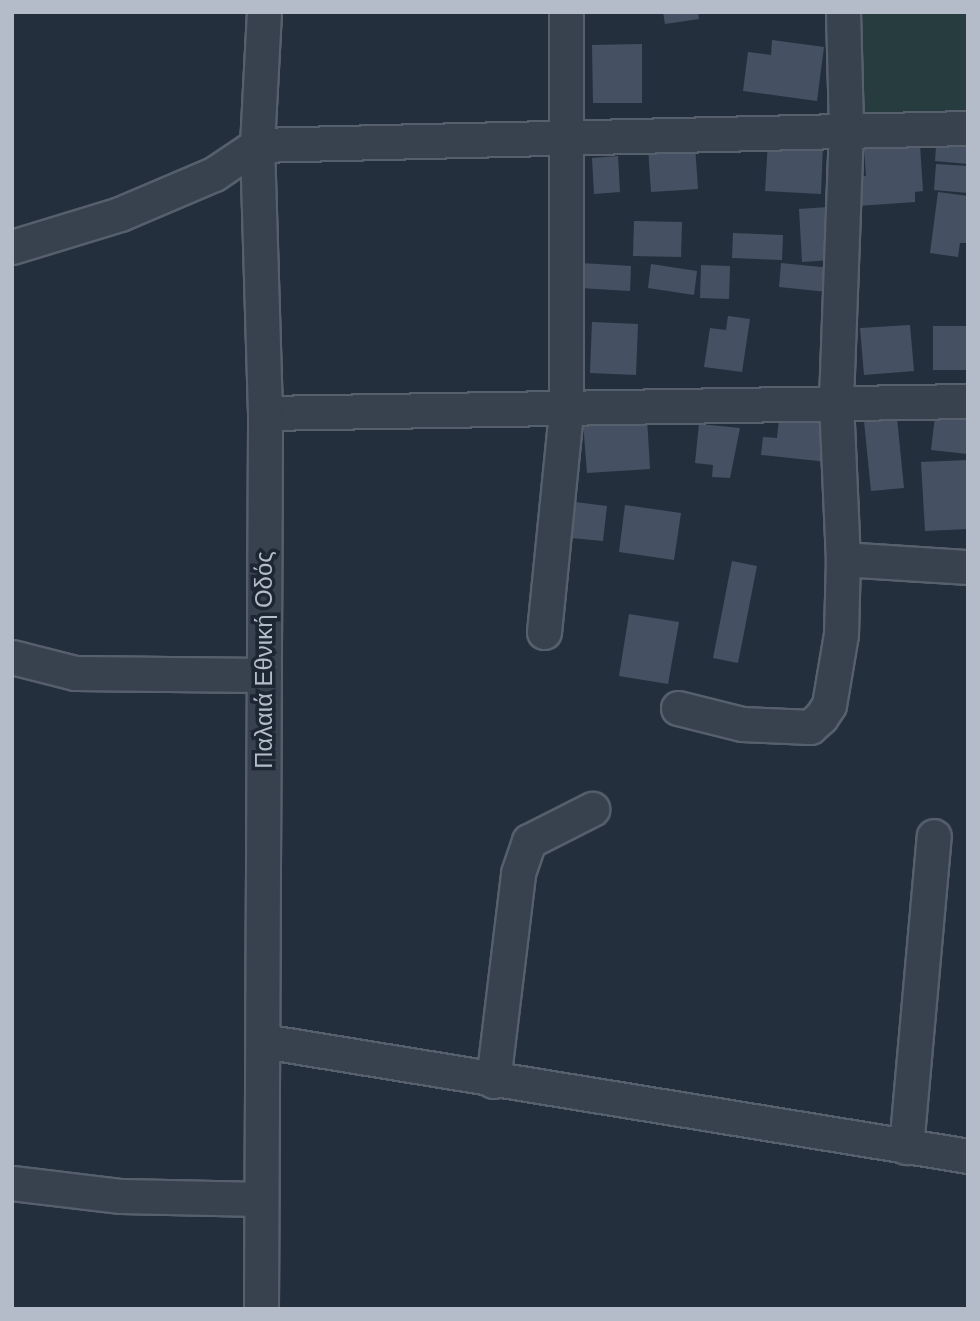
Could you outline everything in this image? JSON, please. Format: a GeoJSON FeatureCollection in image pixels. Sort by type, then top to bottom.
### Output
{"type":"FeatureCollection","features":[{"type":"Feature","properties":{"kind":"street","name":"Παλαιά Εθνική Οδός"},"geometry":{"type":"LineString","coordinates":[[261,1309],[265,413],[257,145],[264,12]]}},
{"type":"Feature","properties":{"kind":"street"},"geometry":{"type":"LineString","coordinates":[[544,632],[566,410],[566,12]]}},
{"type":"Feature","properties":{"kind":"street"},"geometry":{"type":"LineString","coordinates":[[678,708],[742,724],[810,727],[829,705],[841,634],[842,559],[836,401],[846,128],[843,12]]}},
{"type":"Feature","properties":{"kind":"street"},"geometry":{"type":"LineString","coordinates":[[12,247],[120,214],[214,174],[257,145],[846,128],[968,128]]}},
{"type":"Feature","properties":{"kind":"street"},"geometry":{"type":"LineString","coordinates":[[265,413],[566,410],[836,401],[968,401]]}},
{"type":"Feature","properties":{"kind":"street"},"geometry":{"type":"LineString","coordinates":[[842,559],[968,567]]}},
{"type":"Feature","properties":{"kind":"street"},"geometry":{"type":"LineString","coordinates":[[12,657],[75,673],[264,675]]}},
{"type":"Feature","properties":{"kind":"street"},"geometry":{"type":"LineString","coordinates":[[493,1081],[518,873],[529,841],[592,809]]}},
{"type":"Feature","properties":{"kind":"street"},"geometry":{"type":"LineString","coordinates":[[906,1147],[934,835]]}},
{"type":"Feature","properties":{"kind":"street"},"geometry":{"type":"LineString","coordinates":[[263,1041],[493,1081],[968,1156]]}},
{"type":"Feature","properties":{"kind":"street"},"geometry":{"type":"LineString","coordinates":[[12,1183],[121,1196],[261,1199]]}},
{"type":"Feature","properties":{"kind":"green space"},"geometry":{"type":"Polygon","coordinates":[[[857,12],[968,12],[968,114],[857,114],[857,12]]]}},
{"type":"Feature","properties":{"kind":"building"},"geometry":{"type":"Polygon","coordinates":[[[663,12],[698,12],[699,19],[665,24],[663,12]]]}},
{"type":"Feature","properties":{"kind":"building"},"geometry":{"type":"Polygon","coordinates":[[[772,40],[824,47],[817,101],[743,91],[748,52],[771,55],[772,40]]]}},
{"type":"Feature","properties":{"kind":"building"},"geometry":{"type":"Polygon","coordinates":[[[642,44],[642,103],[593,103],[592,45],[642,44]]]}},
{"type":"Feature","properties":{"kind":"building"},"geometry":{"type":"Polygon","coordinates":[[[937,133],[968,136],[968,164],[935,161],[937,133]]]}},
{"type":"Feature","properties":{"kind":"building"},"geometry":{"type":"Polygon","coordinates":[[[768,141],[823,144],[821,194],[765,191],[768,141]]]}},
{"type":"Feature","properties":{"kind":"building"},"geometry":{"type":"Polygon","coordinates":[[[695,145],[698,189],[651,192],[648,147],[695,145]]]}},
{"type":"Feature","properties":{"kind":"building"},"geometry":{"type":"Polygon","coordinates":[[[920,145],[923,191],[915,192],[915,202],[857,206],[855,177],[866,176],[864,149],[920,145]]]}},
{"type":"Feature","properties":{"kind":"building"},"geometry":{"type":"Polygon","coordinates":[[[618,156],[620,192],[594,194],[592,158],[618,156]]]}},
{"type":"Feature","properties":{"kind":"building"},"geometry":{"type":"Polygon","coordinates":[[[936,164],[968,166],[968,193],[934,190],[936,164]]]}},
{"type":"Feature","properties":{"kind":"building"},"geometry":{"type":"Polygon","coordinates":[[[938,192],[968,196],[968,243],[960,243],[958,257],[930,253],[938,192]]]}},
{"type":"Feature","properties":{"kind":"building"},"geometry":{"type":"Polygon","coordinates":[[[828,207],[831,260],[802,262],[799,209],[828,207]]]}},
{"type":"Feature","properties":{"kind":"building"},"geometry":{"type":"Polygon","coordinates":[[[634,221],[682,222],[681,257],[633,256],[634,221]]]}},
{"type":"Feature","properties":{"kind":"building"},"geometry":{"type":"Polygon","coordinates":[[[733,233],[783,235],[782,260],[732,258],[733,233]]]}},
{"type":"Feature","properties":{"kind":"building"},"geometry":{"type":"Polygon","coordinates":[[[581,263],[631,266],[630,291],[580,288],[581,263]]]}},
{"type":"Feature","properties":{"kind":"building"},"geometry":{"type":"Polygon","coordinates":[[[781,263],[831,268],[828,292],[779,287],[781,263]]]}},
{"type":"Feature","properties":{"kind":"building"},"geometry":{"type":"Polygon","coordinates":[[[651,264],[697,271],[694,295],[648,288],[651,264]]]}},
{"type":"Feature","properties":{"kind":"building"},"geometry":{"type":"Polygon","coordinates":[[[701,265],[730,266],[729,299],[700,298],[701,265]]]}},
{"type":"Feature","properties":{"kind":"building"},"geometry":{"type":"Polygon","coordinates":[[[728,316],[750,319],[742,372],[704,367],[710,328],[726,330],[728,316]]]}},
{"type":"Feature","properties":{"kind":"building"},"geometry":{"type":"Polygon","coordinates":[[[592,322],[638,324],[636,375],[590,373],[592,322]]]}},
{"type":"Feature","properties":{"kind":"building"},"geometry":{"type":"Polygon","coordinates":[[[910,325],[914,371],[864,375],[860,328],[910,325]]]}},
{"type":"Feature","properties":{"kind":"building"},"geometry":{"type":"Polygon","coordinates":[[[933,326],[968,326],[968,370],[933,370],[933,326]]]}},
{"type":"Feature","properties":{"kind":"building"},"geometry":{"type":"Polygon","coordinates":[[[936,408],[968,412],[968,454],[931,450],[936,408]]]}},
{"type":"Feature","properties":{"kind":"building"},"geometry":{"type":"Polygon","coordinates":[[[780,410],[833,415],[828,462],[761,455],[763,437],[777,438],[780,410]]]}},
{"type":"Feature","properties":{"kind":"building"},"geometry":{"type":"Polygon","coordinates":[[[647,418],[650,469],[587,473],[583,422],[647,418]]]}},
{"type":"Feature","properties":{"kind":"building"},"geometry":{"type":"Polygon","coordinates":[[[897,418],[904,488],[871,491],[864,421],[897,418]]]}},
{"type":"Feature","properties":{"kind":"building"},"geometry":{"type":"Polygon","coordinates":[[[699,424],[740,428],[730,478],[712,477],[713,465],[695,463],[699,424]]]}},
{"type":"Feature","properties":{"kind":"building"},"geometry":{"type":"Polygon","coordinates":[[[968,460],[968,529],[925,531],[921,462],[968,460]]]}},
{"type":"Feature","properties":{"kind":"building"},"geometry":{"type":"Polygon","coordinates":[[[575,502],[607,506],[603,541],[571,538],[575,502]]]}},
{"type":"Feature","properties":{"kind":"building"},"geometry":{"type":"Polygon","coordinates":[[[625,505],[681,513],[674,560],[619,552],[625,505]]]}},
{"type":"Feature","properties":{"kind":"building"},"geometry":{"type":"Polygon","coordinates":[[[732,561],[757,566],[738,663],[713,658],[732,561]]]}},
{"type":"Feature","properties":{"kind":"building"},"geometry":{"type":"Polygon","coordinates":[[[629,614],[679,622],[668,684],[619,676],[629,614]]]}}]}
